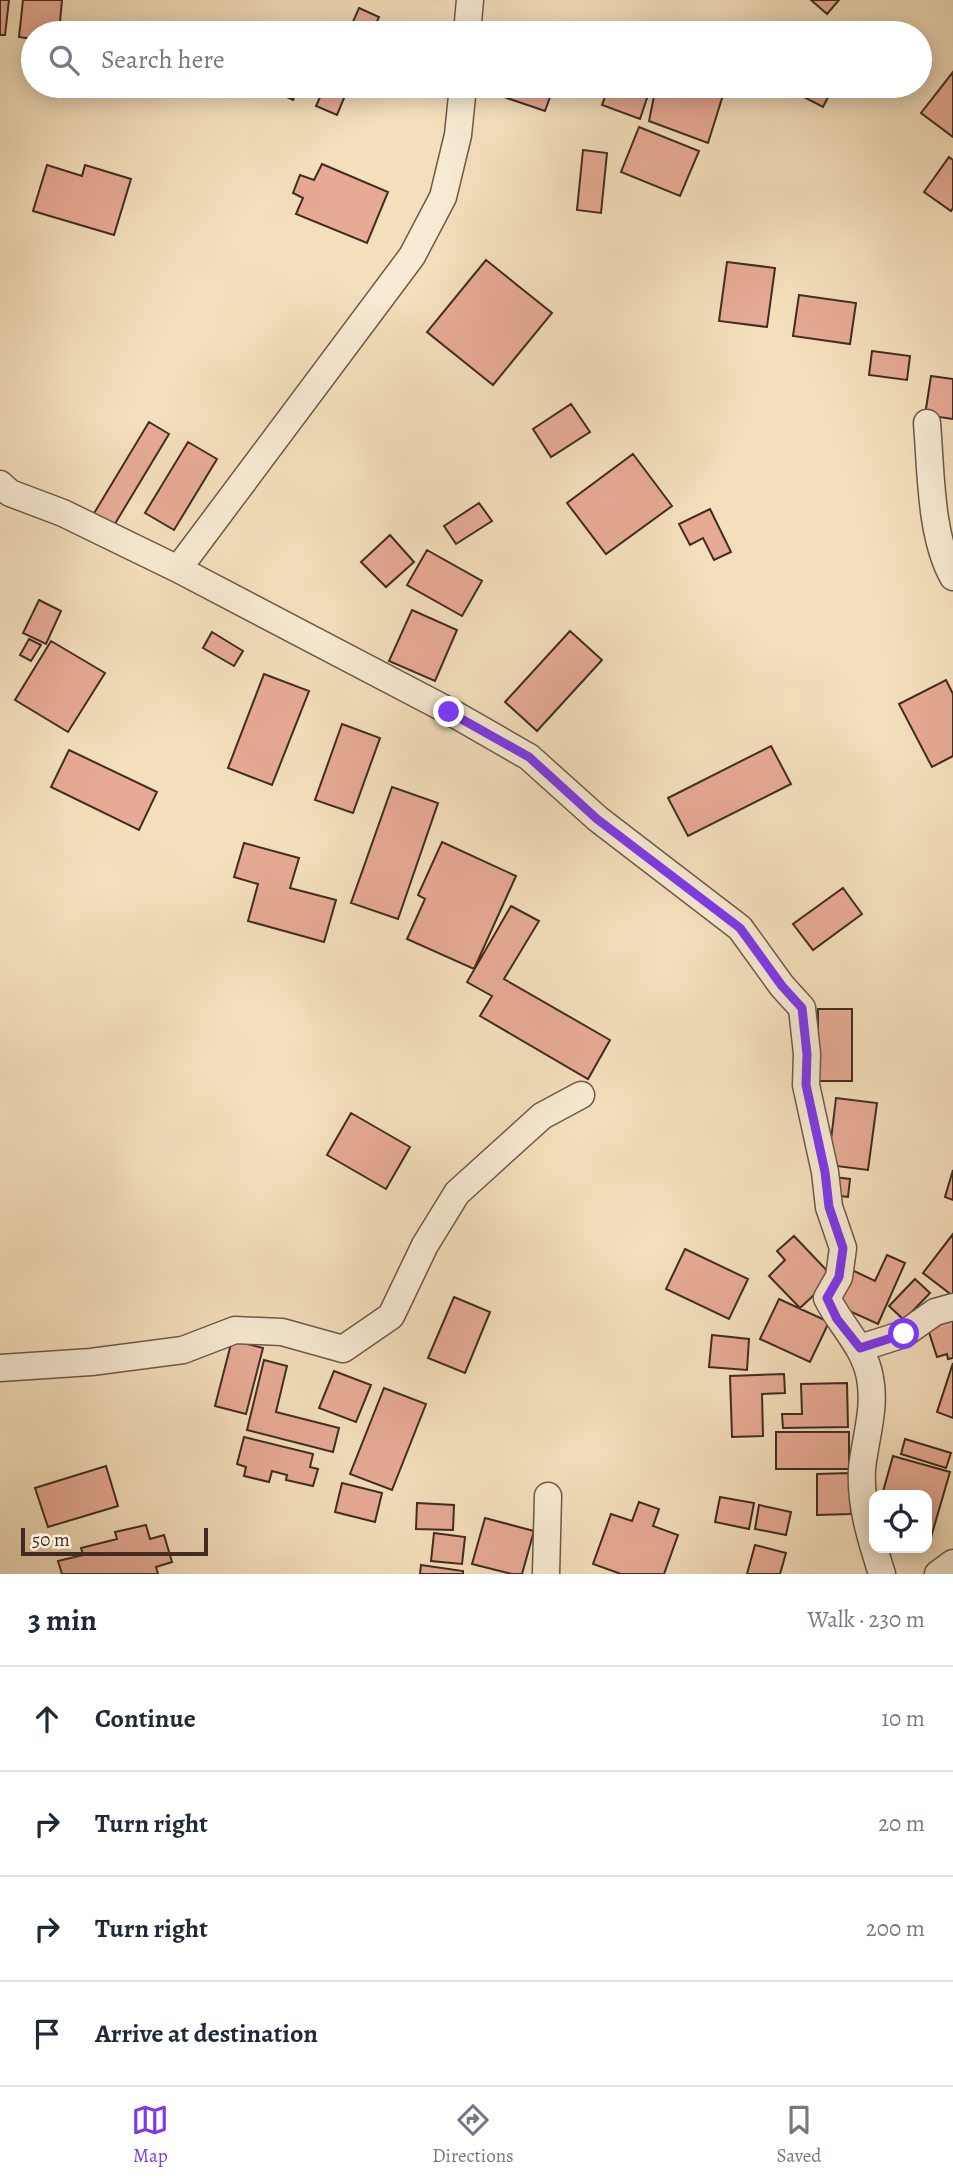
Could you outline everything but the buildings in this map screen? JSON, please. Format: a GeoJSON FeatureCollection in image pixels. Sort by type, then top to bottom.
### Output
{"type":"FeatureCollection","features":[{"type":"Feature","properties":{"kind":"street"},"geometry":{"type":"LineString","coordinates":[[468,21],[470,0]]}},
{"type":"Feature","properties":{"kind":"street"},"geometry":{"type":"LineString","coordinates":[[178,569],[412,256],[443,197],[458,135],[462,98]]}},
{"type":"Feature","properties":{"kind":"street"},"geometry":{"type":"LineString","coordinates":[[927,423],[937,534],[944,561],[953,577]]}},
{"type":"Feature","properties":{"kind":"street"},"geometry":{"type":"LineString","coordinates":[[3,491],[64,513],[178,569],[529,757],[597,819],[740,928],[782,986],[802,1008],[807,1054],[806,1085],[825,1172],[829,1207],[843,1248],[839,1277],[827,1298],[837,1319],[860,1348],[871,1378],[870,1417],[862,1470],[865,1520],[882,1574]]}},
{"type":"Feature","properties":{"kind":"street"},"geometry":{"type":"LineString","coordinates":[[0,1368],[91,1362],[183,1350],[235,1330],[282,1332],[343,1349],[391,1316],[425,1245],[457,1193],[542,1116],[581,1095]]}},
{"type":"Feature","properties":{"kind":"street"},"geometry":{"type":"LineString","coordinates":[[860,1348],[904,1334],[935,1312],[953,1307]]}},
{"type":"Feature","properties":{"kind":"street"},"geometry":{"type":"LineString","coordinates":[[546,1574],[548,1496]]}},
{"type":"Feature","properties":{"kind":"street"},"geometry":{"type":"LineString","coordinates":[[938,1574],[953,1563]]}},
{"type":"Feature","properties":{"kind":"route"},"geometry":{"type":"LineString","coordinates":[[449,712],[529,757],[597,819],[740,928],[782,986],[802,1008],[807,1054],[806,1085],[825,1172],[829,1207],[843,1248],[839,1277],[827,1298],[837,1319],[860,1348],[904,1334]]}}]}
